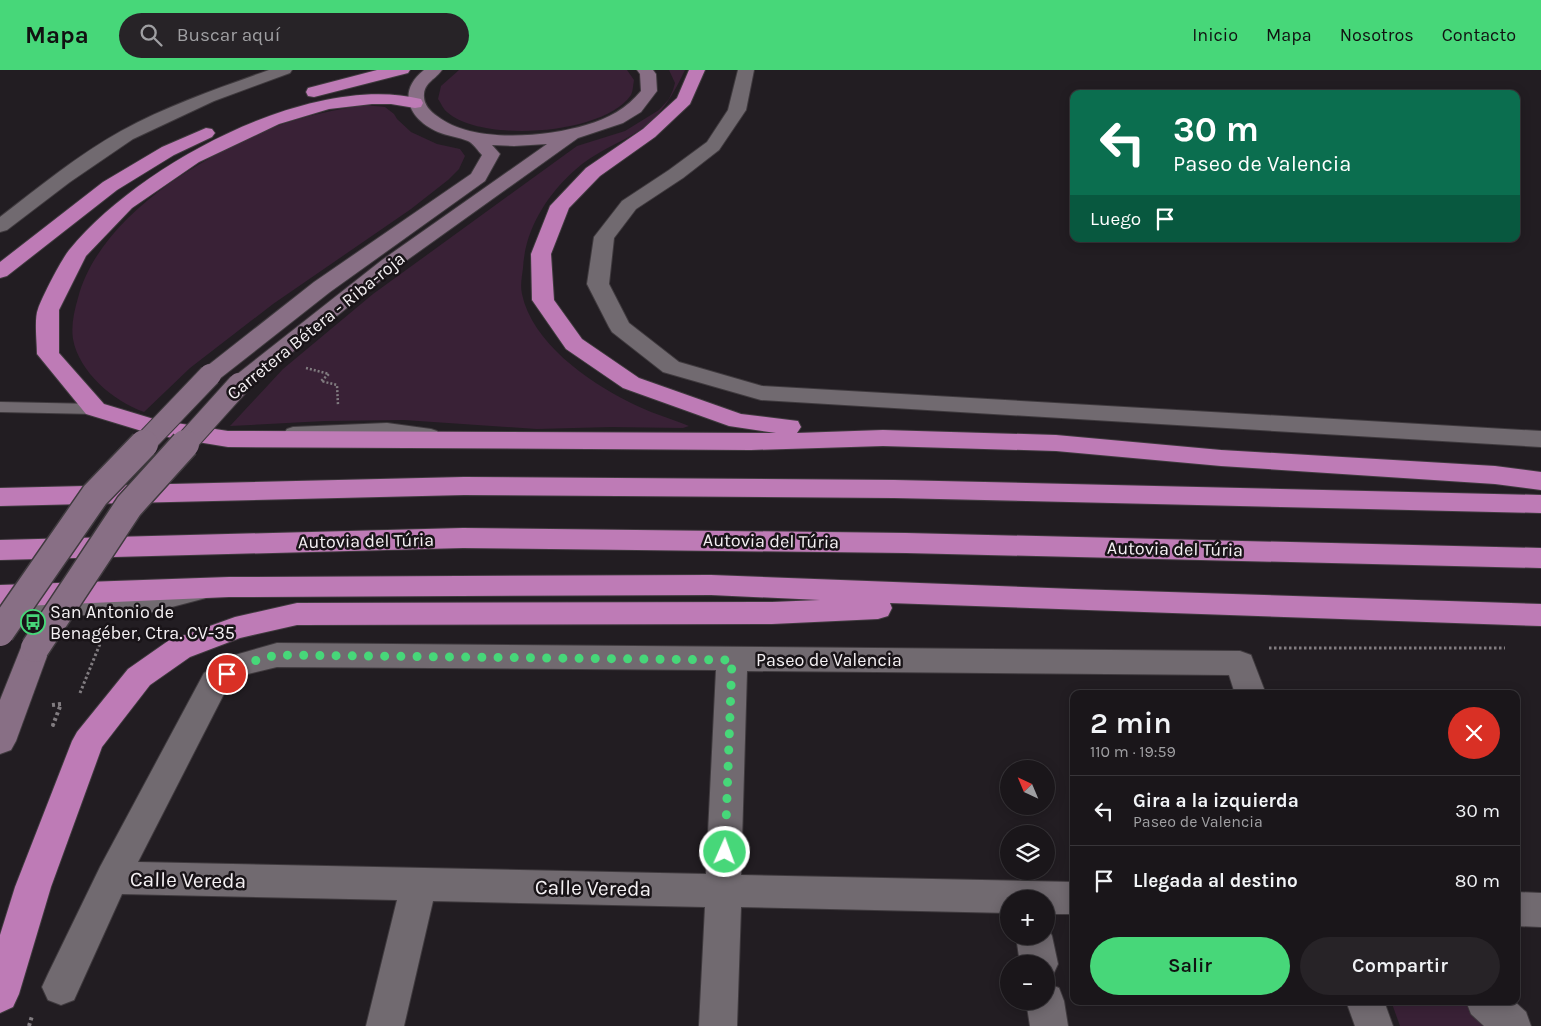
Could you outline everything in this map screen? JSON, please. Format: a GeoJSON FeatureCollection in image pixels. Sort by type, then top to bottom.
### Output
{"type":"FeatureCollection","features":[{"type":"Feature","properties":{"kind":"highway"},"geometry":{"type":"LineString","coordinates":[[0,272],[110,186],[168,151],[255,110],[376,75],[402,70]]}},
{"type":"Feature","properties":{"kind":"highway"},"geometry":{"type":"LineString","coordinates":[[697,70],[684,100],[649,133],[593,172],[560,206],[540,254],[543,300],[574,344],[631,383],[738,421],[883,438]]}},
{"type":"Feature","properties":{"kind":"highway"},"geometry":{"type":"LineString","coordinates":[[415,103],[391,99],[372,99],[328,104],[272,120],[193,158],[125,204],[77,253],[48,310],[48,354],[95,409],[154,427],[236,439],[751,442],[883,438],[1056,442],[1221,458],[1495,475],[1541,481]]}},
{"type":"Feature","properties":{"kind":"highway"},"geometry":{"type":"LineString","coordinates":[[0,497],[464,486],[894,489],[1541,504]]}},
{"type":"Feature","properties":{"kind":"highway","name":"Autovia del Túria"},"geometry":{"type":"LineString","coordinates":[[0,550],[463,538],[906,542],[1541,558]]}},
{"type":"Feature","properties":{"kind":"highway"},"geometry":{"type":"LineString","coordinates":[[0,596],[224,588],[711,585],[1074,600],[1541,614]]}},
{"type":"Feature","properties":{"kind":"highway"},"geometry":{"type":"LineString","coordinates":[[0,994],[33,887],[88,741],[139,678],[179,649],[235,628],[298,614],[772,613],[1074,600]]}},
{"type":"Feature","properties":{"kind":"main road"},"geometry":{"type":"LineString","coordinates":[[434,70],[416,88],[415,103],[425,118],[438,125],[474,137],[506,140],[531,140],[572,134],[609,123],[636,108],[649,90],[648,74],[644,70]]}},
{"type":"Feature","properties":{"kind":"main road","name":"Carretera Bétera - Riba-roja"},"geometry":{"type":"LineString","coordinates":[[0,741],[35,648],[129,506],[239,384],[389,264],[572,134]]}},
{"type":"Feature","properties":{"kind":"main road","name":"Carretera Bétera - Riba-roja"},"geometry":{"type":"LineString","coordinates":[[0,632],[94,495],[210,375],[322,287],[478,177],[491,154],[474,137]]}},
{"type":"Feature","properties":{"kind":"street"},"geometry":{"type":"LineString","coordinates":[[0,226],[63,178],[127,135],[208,97],[284,70]]}},
{"type":"Feature","properties":{"kind":"street"},"geometry":{"type":"LineString","coordinates":[[746,70],[737,110],[713,146],[629,205],[604,237],[598,284],[620,327],[672,367],[762,394],[1541,439]]}},
{"type":"Feature","properties":{"kind":"street","name":"Paseo de Valencia"},"geometry":{"type":"LineString","coordinates":[[112,878],[215,682],[239,665],[276,655],[1240,664],[1250,690]]}},
{"type":"Feature","properties":{"kind":"street"},"geometry":{"type":"LineString","coordinates":[[718,1026],[732,660]]}},
{"type":"Feature","properties":{"kind":"street"},"geometry":{"type":"LineString","coordinates":[[61,987],[112,878]]}},
{"type":"Feature","properties":{"kind":"street","name":"Calle Vereda"},"geometry":{"type":"LineString","coordinates":[[112,878],[1000,897]]}},
{"type":"Feature","properties":{"kind":"street"},"geometry":{"type":"LineString","coordinates":[[385,1026],[419,885]]}},
{"type":"Feature","properties":{"kind":"street","name":"Calle Vereda"},"geometry":{"type":"LineString","coordinates":[[1055,898],[1070,898]]}},
{"type":"Feature","properties":{"kind":"street"},"geometry":{"type":"LineString","coordinates":[[1520,910],[1541,910]]}},
{"type":"Feature","properties":{"kind":"street"},"geometry":{"type":"LineString","coordinates":[[1366,1005],[1374,1026]]}},
{"type":"Feature","properties":{"kind":"street"},"geometry":{"type":"LineString","coordinates":[[1489,1005],[1512,1026]]}},
{"type":"Feature","properties":{"kind":"street"},"geometry":{"type":"LineString","coordinates":[[1046,1010],[1049,1026]]}},
{"type":"Feature","properties":{"kind":"lane"},"geometry":{"type":"LineString","coordinates":[[0,407],[95,409]]}},
{"type":"Feature","properties":{"kind":"lane"},"geometry":{"type":"LineString","coordinates":[[0,611],[149,605],[224,588]]}},
{"type":"Feature","properties":{"kind":"path"},"geometry":{"type":"LineString","coordinates":[[302,371],[306,368],[329,374],[321,381],[338,385]]}},
{"type":"Feature","properties":{"kind":"path"},"geometry":{"type":"LineString","coordinates":[[80,694],[104,634]]}},
{"type":"Feature","properties":{"kind":"path"},"geometry":{"type":"LineString","coordinates":[[47,706],[61,704],[53,726]]}},
{"type":"Feature","properties":{"kind":"shaded area"},"geometry":{"type":"Polygon","coordinates":[[[459,70],[627,70],[634,80],[631,95],[617,108],[596,119],[570,126],[542,130],[513,131],[486,128],[464,122],[446,111],[438,99],[441,86],[459,70]]]}},
{"type":"Feature","properties":{"kind":"shaded area"},"geometry":{"type":"Polygon","coordinates":[[[669,70],[685,70],[672,95],[655,118],[640,130],[582,164],[555,190],[539,214],[528,240],[521,288],[528,312],[537,328],[549,344],[579,371],[629,402],[689,426],[683,428],[537,429],[404,420],[325,421],[230,426],[283,369],[373,294],[577,146],[625,131],[659,110],[669,99],[675,83],[669,70]]]}},
{"type":"Feature","properties":{"kind":"shaded area"},"geometry":{"type":"Polygon","coordinates":[[[364,105],[385,107],[411,132],[437,144],[460,149],[465,156],[459,169],[411,209],[273,304],[190,368],[144,412],[121,401],[99,384],[82,363],[77,351],[72,334],[74,313],[89,269],[107,241],[130,216],[186,172],[246,139],[297,120],[330,111],[364,105]]]}},
{"type":"Feature","properties":{"kind":"shaded area"},"geometry":{"type":"Polygon","coordinates":[[[1392,1005],[1487,1005],[1508,1026],[1400,1026],[1392,1005]]]}},
{"type":"Feature","properties":{"kind":"place","name":"San Antonio de Benagéber, Ctra. CV-35"},"geometry":{"type":"Point","coordinates":[33,622]}},
{"type":"Feature","properties":{"kind":"route"},"geometry":{"type":"LineString","coordinates":[[227,674],[239,665],[276,655],[732,660],[725,852]]}}]}
